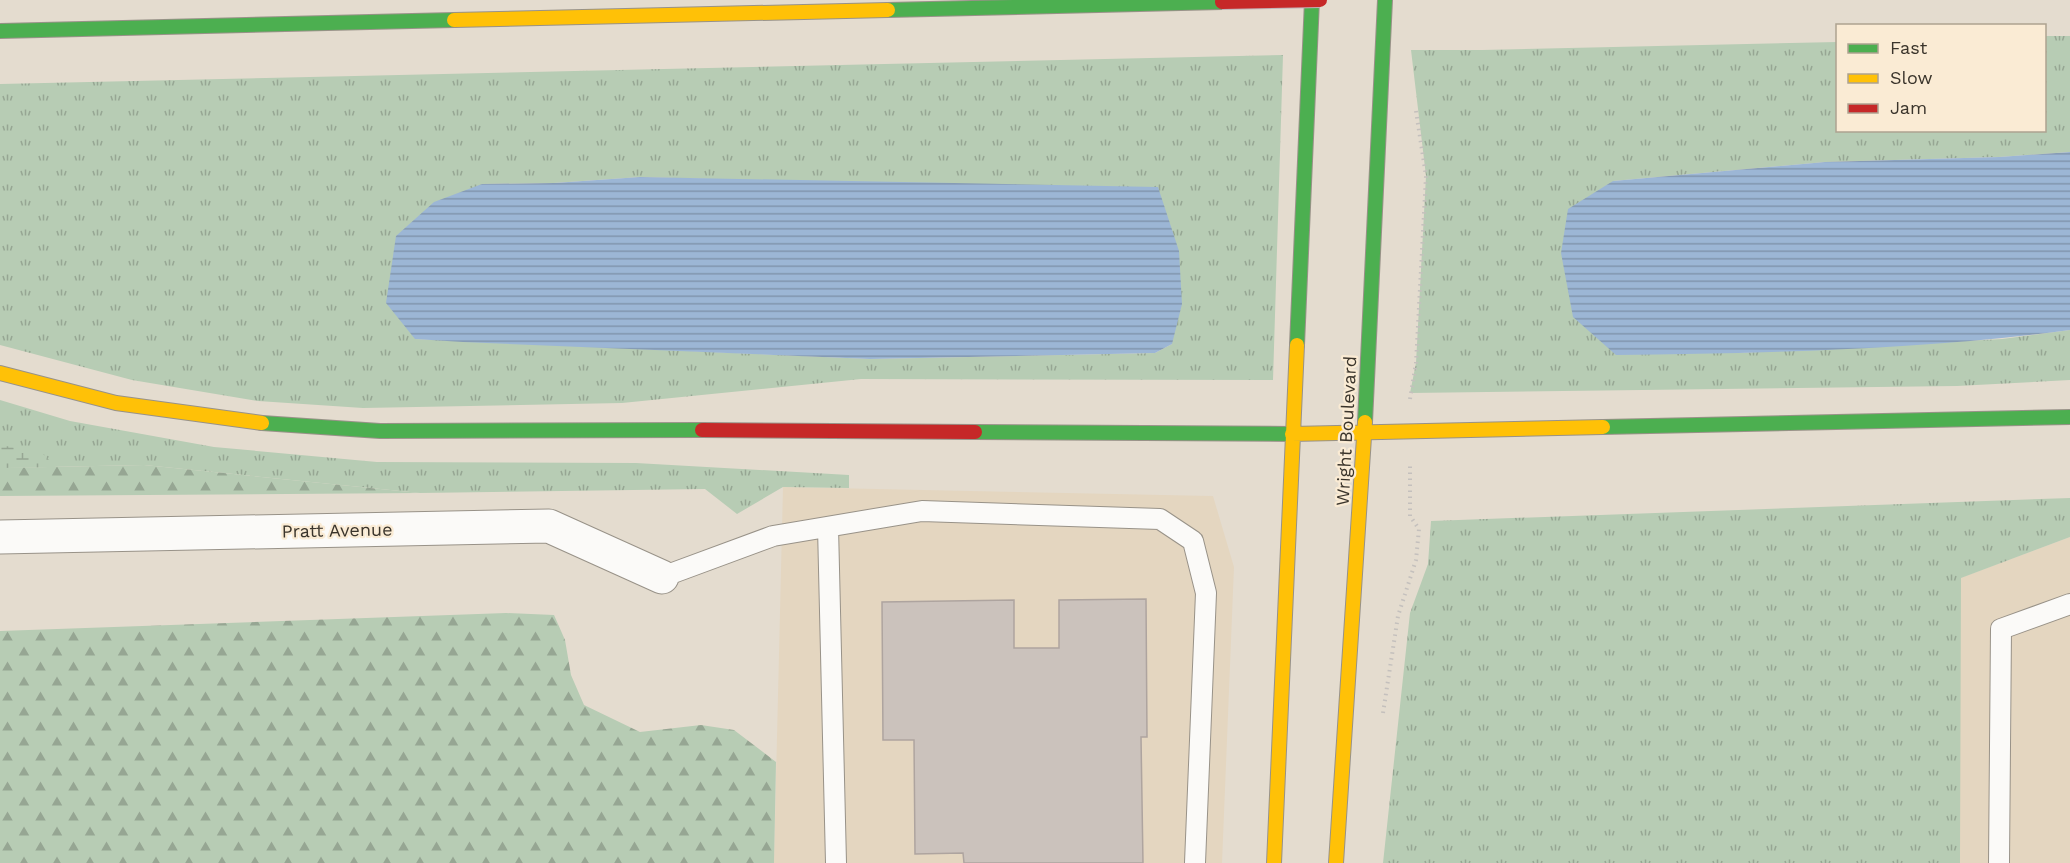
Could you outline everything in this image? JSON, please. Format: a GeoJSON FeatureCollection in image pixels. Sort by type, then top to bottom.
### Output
{"type":"FeatureCollection","features":[{"type":"Feature","properties":{"kind":"main road"},"geometry":{"type":"LineString","coordinates":[[1274,863],[1312,0]]}},
{"type":"Feature","properties":{"kind":"main road"},"geometry":{"type":"LineString","coordinates":[[0,31],[1320,0]]}},
{"type":"Feature","properties":{"kind":"main road","name":"Wright Boulevard"},"geometry":{"type":"LineString","coordinates":[[1336,863],[1364,433],[1385,0]]}},
{"type":"Feature","properties":{"kind":"main road"},"geometry":{"type":"LineString","coordinates":[[0,373],[116,403],[258,423],[380,431],[621,429],[1292,434],[2070,417]]}},
{"type":"Feature","properties":{"kind":"street","name":"Pratt Avenue"},"geometry":{"type":"LineString","coordinates":[[0,537],[549,526],[662,577]]}},
{"type":"Feature","properties":{"kind":"lane"},"geometry":{"type":"LineString","coordinates":[[662,577],[773,536],[922,512],[1160,519],[1193,541],[1206,593],[1195,863]]}},
{"type":"Feature","properties":{"kind":"lane"},"geometry":{"type":"LineString","coordinates":[[828,527],[836,863]]}},
{"type":"Feature","properties":{"kind":"lane"},"geometry":{"type":"LineString","coordinates":[[1999,863],[2001,629],[2070,604]]}},
{"type":"Feature","properties":{"kind":"path"},"geometry":{"type":"LineString","coordinates":[[1410,393],[1416,363],[1426,176],[1416,106]]}},
{"type":"Feature","properties":{"kind":"path"},"geometry":{"type":"LineString","coordinates":[[1382,723],[1398,616],[1416,560],[1419,529],[1410,516]]}},
{"type":"Feature","properties":{"kind":"shaded area"},"geometry":{"type":"Polygon","coordinates":[[[783,487],[1213,496],[1234,567],[1222,863],[774,863],[783,487]]]}},
{"type":"Feature","properties":{"kind":"shaded area"},"geometry":{"type":"Polygon","coordinates":[[[2070,537],[2070,863],[1960,863],[1960,578],[2070,537]]]}},
{"type":"Feature","properties":{"kind":"green space"},"geometry":{"type":"Polygon","coordinates":[[[2046,36],[2070,36],[2070,152],[1999,157],[1825,162],[1613,181],[1739,353],[2002,339],[2070,330],[2070,380],[1957,386],[1410,393],[1416,363],[1426,176],[1411,50],[1836,42],[1836,132],[2046,132],[2046,36]]]}},
{"type":"Feature","properties":{"kind":"green space"},"geometry":{"type":"Polygon","coordinates":[[[1283,55],[1273,380],[861,379],[622,403],[363,408],[258,401],[132,380],[0,345],[0,84],[1283,55]],[[640,177],[554,183],[482,184],[415,339],[870,359],[1155,353],[1172,344],[852,183],[640,177]]]}},
{"type":"Feature","properties":{"kind":"green space"},"geometry":{"type":"Polygon","coordinates":[[[0,400],[70,421],[214,447],[377,462],[636,463],[849,475],[849,488],[783,487],[737,514],[705,489],[420,493],[144,465],[0,468],[0,400]]]}},
{"type":"Feature","properties":{"kind":"green space"},"geometry":{"type":"Polygon","coordinates":[[[0,445],[41,452],[56,467],[0,468],[0,445]]]}},
{"type":"Feature","properties":{"kind":"green space"},"geometry":{"type":"Polygon","coordinates":[[[144,465],[420,493],[0,496],[0,468],[144,465]]]}},
{"type":"Feature","properties":{"kind":"green space"},"geometry":{"type":"Polygon","coordinates":[[[2070,498],[2070,537],[1961,578],[1960,863],[1383,863],[1410,613],[1428,564],[1431,521],[2070,498]]]}},
{"type":"Feature","properties":{"kind":"green space"},"geometry":{"type":"Polygon","coordinates":[[[506,613],[554,615],[565,640],[571,675],[584,705],[640,732],[701,725],[734,730],[776,762],[774,863],[0,863],[0,631],[506,613]]]}},
{"type":"Feature","properties":{"kind":"water"},"geometry":{"type":"Polygon","coordinates":[[[2070,152],[2070,330],[1900,346],[1616,355],[1573,317],[1561,253],[1568,209],[1613,181],[1825,162],[1999,157],[2070,152]]]}},
{"type":"Feature","properties":{"kind":"water"},"geometry":{"type":"Polygon","coordinates":[[[640,177],[1158,187],[1179,251],[1182,304],[1172,344],[1155,353],[870,359],[463,342],[415,339],[386,303],[396,236],[434,202],[482,184],[554,183],[640,177]]]}},
{"type":"Feature","properties":{"kind":"building"},"geometry":{"type":"Polygon","coordinates":[[[1146,599],[1147,737],[1141,737],[1143,863],[964,863],[963,853],[915,854],[914,740],[883,740],[882,602],[1014,600],[1014,648],[1059,648],[1059,600],[1146,599]]]}},
{"type":"Feature","properties":{"kind":"traffic: fast"},"geometry":{"type":"LineString","coordinates":[[1297,345],[1312,0]]}},
{"type":"Feature","properties":{"kind":"traffic: fast"},"geometry":{"type":"LineString","coordinates":[[1365,422],[1385,0]]}},
{"type":"Feature","properties":{"kind":"traffic: fast"},"geometry":{"type":"LineString","coordinates":[[888,10],[1222,2]]}},
{"type":"Feature","properties":{"kind":"traffic: fast"},"geometry":{"type":"LineString","coordinates":[[0,31],[454,20]]}},
{"type":"Feature","properties":{"kind":"traffic: fast"},"geometry":{"type":"LineString","coordinates":[[1603,427],[2070,417]]}},
{"type":"Feature","properties":{"kind":"traffic: fast"},"geometry":{"type":"LineString","coordinates":[[262,423],[380,431],[702,430]]}},
{"type":"Feature","properties":{"kind":"traffic: fast"},"geometry":{"type":"LineString","coordinates":[[975,432],[1292,434]]}},
{"type":"Feature","properties":{"kind":"traffic: slow"},"geometry":{"type":"LineString","coordinates":[[454,20],[888,10]]}},
{"type":"Feature","properties":{"kind":"traffic: slow"},"geometry":{"type":"LineString","coordinates":[[1274,863],[1297,345]]}},
{"type":"Feature","properties":{"kind":"traffic: slow"},"geometry":{"type":"LineString","coordinates":[[0,373],[116,403],[262,423]]}},
{"type":"Feature","properties":{"kind":"traffic: slow"},"geometry":{"type":"LineString","coordinates":[[1336,863],[1365,422]]}},
{"type":"Feature","properties":{"kind":"traffic: slow"},"geometry":{"type":"LineString","coordinates":[[1292,434],[1603,427]]}},
{"type":"Feature","properties":{"kind":"traffic: jam"},"geometry":{"type":"LineString","coordinates":[[1222,2],[1320,0]]}},
{"type":"Feature","properties":{"kind":"traffic: jam"},"geometry":{"type":"LineString","coordinates":[[702,430],[975,432]]}}]}
